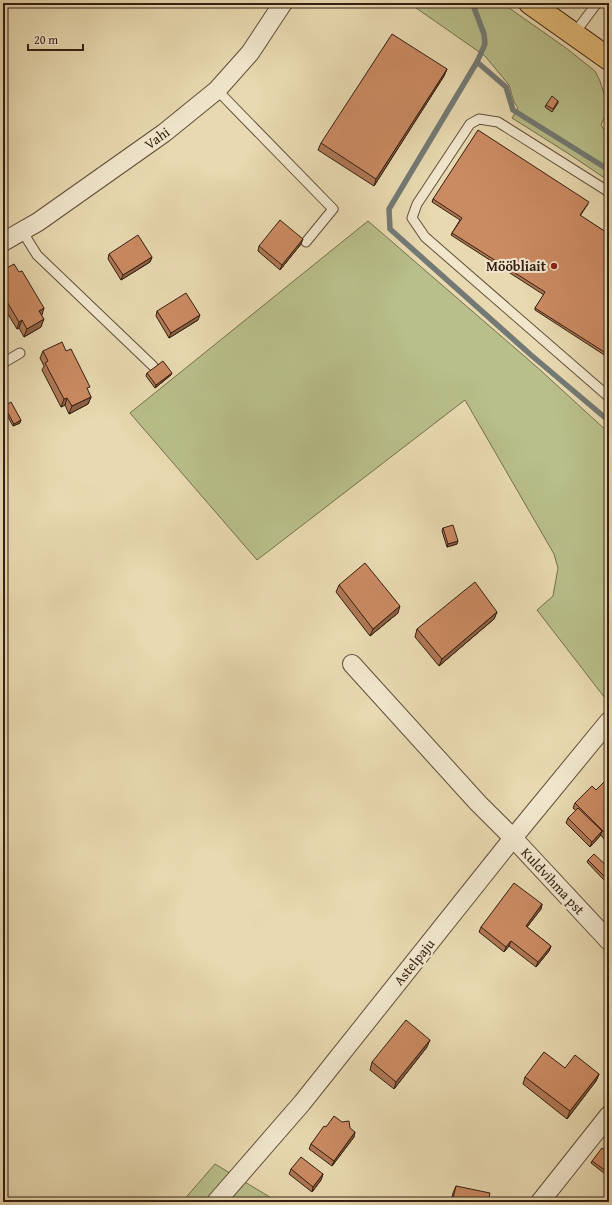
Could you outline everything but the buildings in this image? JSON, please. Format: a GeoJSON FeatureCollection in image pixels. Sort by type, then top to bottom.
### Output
{"type":"FeatureCollection","features":[{"type":"Feature","properties":{"kind":"highway"},"geometry":{"type":"LineString","coordinates":[[530,3],[609,58]]}},
{"type":"Feature","properties":{"kind":"street","name":"Vahi"},"geometry":{"type":"LineString","coordinates":[[3,242],[44,218],[164,133],[217,90],[250,53],[283,3]]}},
{"type":"Feature","properties":{"kind":"street","name":"Kuldvihma pst"},"geometry":{"type":"LineString","coordinates":[[352,664],[478,803],[513,838],[609,941]]}},
{"type":"Feature","properties":{"kind":"street","name":"Astelpaju"},"geometry":{"type":"LineString","coordinates":[[216,1202],[302,1103],[513,838],[609,721]]}},
{"type":"Feature","properties":{"kind":"street"},"geometry":{"type":"LineString","coordinates":[[540,1202],[609,1115]]}},
{"type":"Feature","properties":{"kind":"lane"},"geometry":{"type":"LineString","coordinates":[[574,34],[597,3]]}},
{"type":"Feature","properties":{"kind":"lane"},"geometry":{"type":"LineString","coordinates":[[217,90],[333,209],[306,242]]}},
{"type":"Feature","properties":{"kind":"lane"},"geometry":{"type":"LineString","coordinates":[[609,192],[498,122],[479,119],[470,124],[417,204],[412,218],[425,237],[609,397]]}},
{"type":"Feature","properties":{"kind":"lane"},"geometry":{"type":"LineString","coordinates":[[22,231],[37,255],[153,366]]}},
{"type":"Feature","properties":{"kind":"lane"},"geometry":{"type":"LineString","coordinates":[[3,363],[20,353]]}},
{"type":"Feature","properties":{"kind":"green space"},"geometry":{"type":"Polygon","coordinates":[[[409,3],[502,3],[566,48],[595,71],[605,97],[607,111],[601,125],[608,136],[605,154],[609,155],[609,181],[512,118],[518,108],[514,102],[509,85],[485,56],[409,3]]]}},
{"type":"Feature","properties":{"kind":"green space"},"geometry":{"type":"Polygon","coordinates":[[[368,221],[538,368],[609,433],[608,702],[537,610],[553,596],[558,568],[554,554],[465,400],[257,560],[130,413],[368,221]]]}},
{"type":"Feature","properties":{"kind":"green space"},"geometry":{"type":"Polygon","coordinates":[[[215,1164],[278,1202],[182,1202],[215,1164]]]}},
{"type":"Feature","properties":{"kind":"waterway"},"geometry":{"type":"LineString","coordinates":[[473,5],[484,34],[485,44],[477,62],[389,209],[390,229],[531,355],[609,421]]}},
{"type":"Feature","properties":{"kind":"waterway"},"geometry":{"type":"LineString","coordinates":[[477,62],[506,87],[513,110],[609,170]]}},
{"type":"Feature","properties":{"kind":"place","name":"Mööbliait"},"geometry":{"type":"Point","coordinates":[554,266]}}]}
